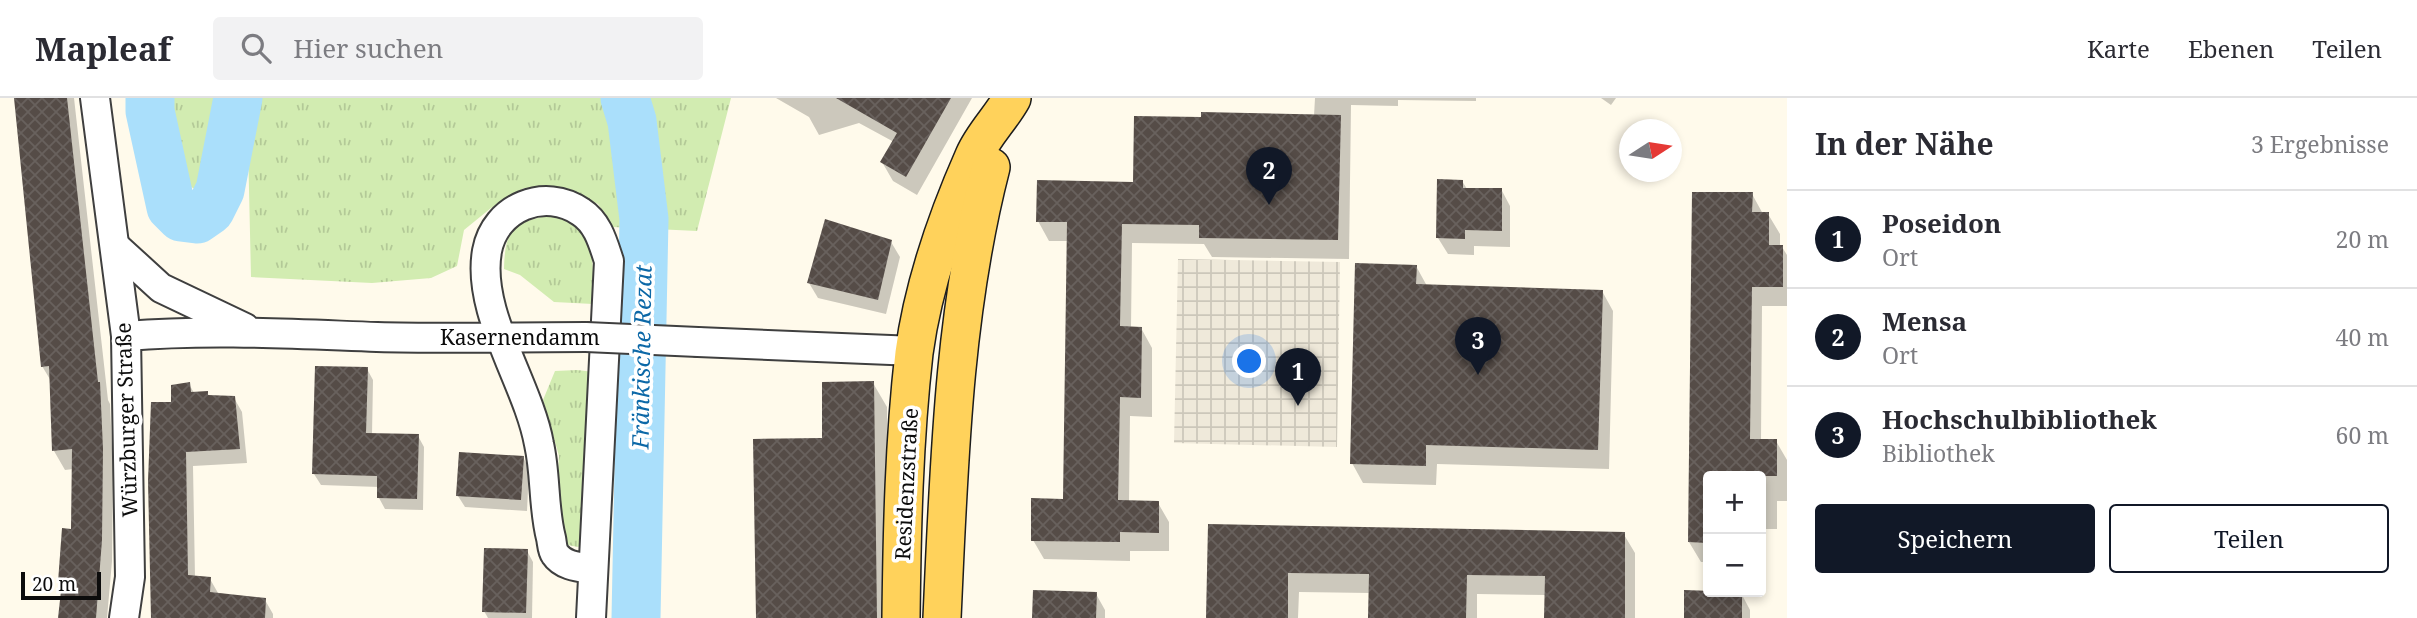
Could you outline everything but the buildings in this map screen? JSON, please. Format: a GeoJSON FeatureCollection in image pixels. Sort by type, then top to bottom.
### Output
{"type":"FeatureCollection","features":[{"type":"Feature","properties":{"kind":"main road","name":"Residenzstraße"},"geometry":{"type":"LineString","coordinates":[[901,618],[902,544],[915,351],[929,282],[944,233],[975,152],[1008,105]]}},
{"type":"Feature","properties":{"kind":"main road","name":"Residenzstraße"},"geometry":{"type":"LineString","coordinates":[[942,618],[950,435],[980,210],[1008,105]]}},
{"type":"Feature","properties":{"kind":"main road"},"geometry":{"type":"LineString","coordinates":[[915,351],[960,358]]}},
{"type":"Feature","properties":{"kind":"street","name":"Würzburger Straße"},"geometry":{"type":"LineString","coordinates":[[96,98],[126,336],[130,578],[124,618]]}},
{"type":"Feature","properties":{"kind":"street"},"geometry":{"type":"LineString","coordinates":[[592,618],[609,261],[599,232],[583,213],[562,202],[536,200],[510,211],[496,228],[487,249],[486,277],[493,313],[539,441],[544,477],[545,517],[555,554],[570,566],[593,569]]}},
{"type":"Feature","properties":{"kind":"street","name":"Kasernendamm"},"geometry":{"type":"LineString","coordinates":[[115,246],[161,288],[250,331]]}},
{"type":"Feature","properties":{"kind":"street","name":"Kasernendamm"},"geometry":{"type":"LineString","coordinates":[[126,336],[172,332],[250,331],[380,337],[586,337],[915,351]]}},
{"type":"Feature","properties":{"kind":"green space"},"geometry":{"type":"Polygon","coordinates":[[[163,98],[226,98],[207,177],[196,189],[182,184],[180,170],[162,119],[163,98]]]}},
{"type":"Feature","properties":{"kind":"green space"},"geometry":{"type":"Polygon","coordinates":[[[260,98],[731,98],[697,231],[613,227],[598,204],[561,187],[524,188],[491,208],[464,230],[457,266],[431,278],[372,283],[251,277],[248,145],[260,98]]]}},
{"type":"Feature","properties":{"kind":"green space"},"geometry":{"type":"Polygon","coordinates":[[[547,216],[569,220],[585,235],[592,257],[593,304],[554,302],[520,275],[504,269],[506,247],[512,232],[525,222],[547,216]]]}},
{"type":"Feature","properties":{"kind":"green space"},"geometry":{"type":"Polygon","coordinates":[[[555,371],[594,372],[583,542],[578,547],[568,545],[562,539],[556,504],[559,456],[543,400],[555,371]]]}},
{"type":"Feature","properties":{"kind":"shaded area"},"geometry":{"type":"Polygon","coordinates":[[[1178,259],[1340,262],[1337,447],[1174,443],[1178,259]]]}},
{"type":"Feature","properties":{"kind":"waterway","name":"Fränkische Rezat"},"geometry":{"type":"LineString","coordinates":[[150,98],[150,111],[171,207],[181,217],[197,219],[210,210],[220,190],[238,98]]}},
{"type":"Feature","properties":{"kind":"waterway","name":"Fränkische Rezat"},"geometry":{"type":"LineString","coordinates":[[625,98],[632,121],[644,219],[636,618]]}},
{"type":"Feature","properties":{"kind":"place","name":"Mensa"},"geometry":{"type":"Point","coordinates":[1269,205]}},
{"type":"Feature","properties":{"kind":"place","name":"Hochschulbibliothek"},"geometry":{"type":"Point","coordinates":[1478,375]}},
{"type":"Feature","properties":{"kind":"place","name":"Poseidon"},"geometry":{"type":"Point","coordinates":[1298,406]}}]}
